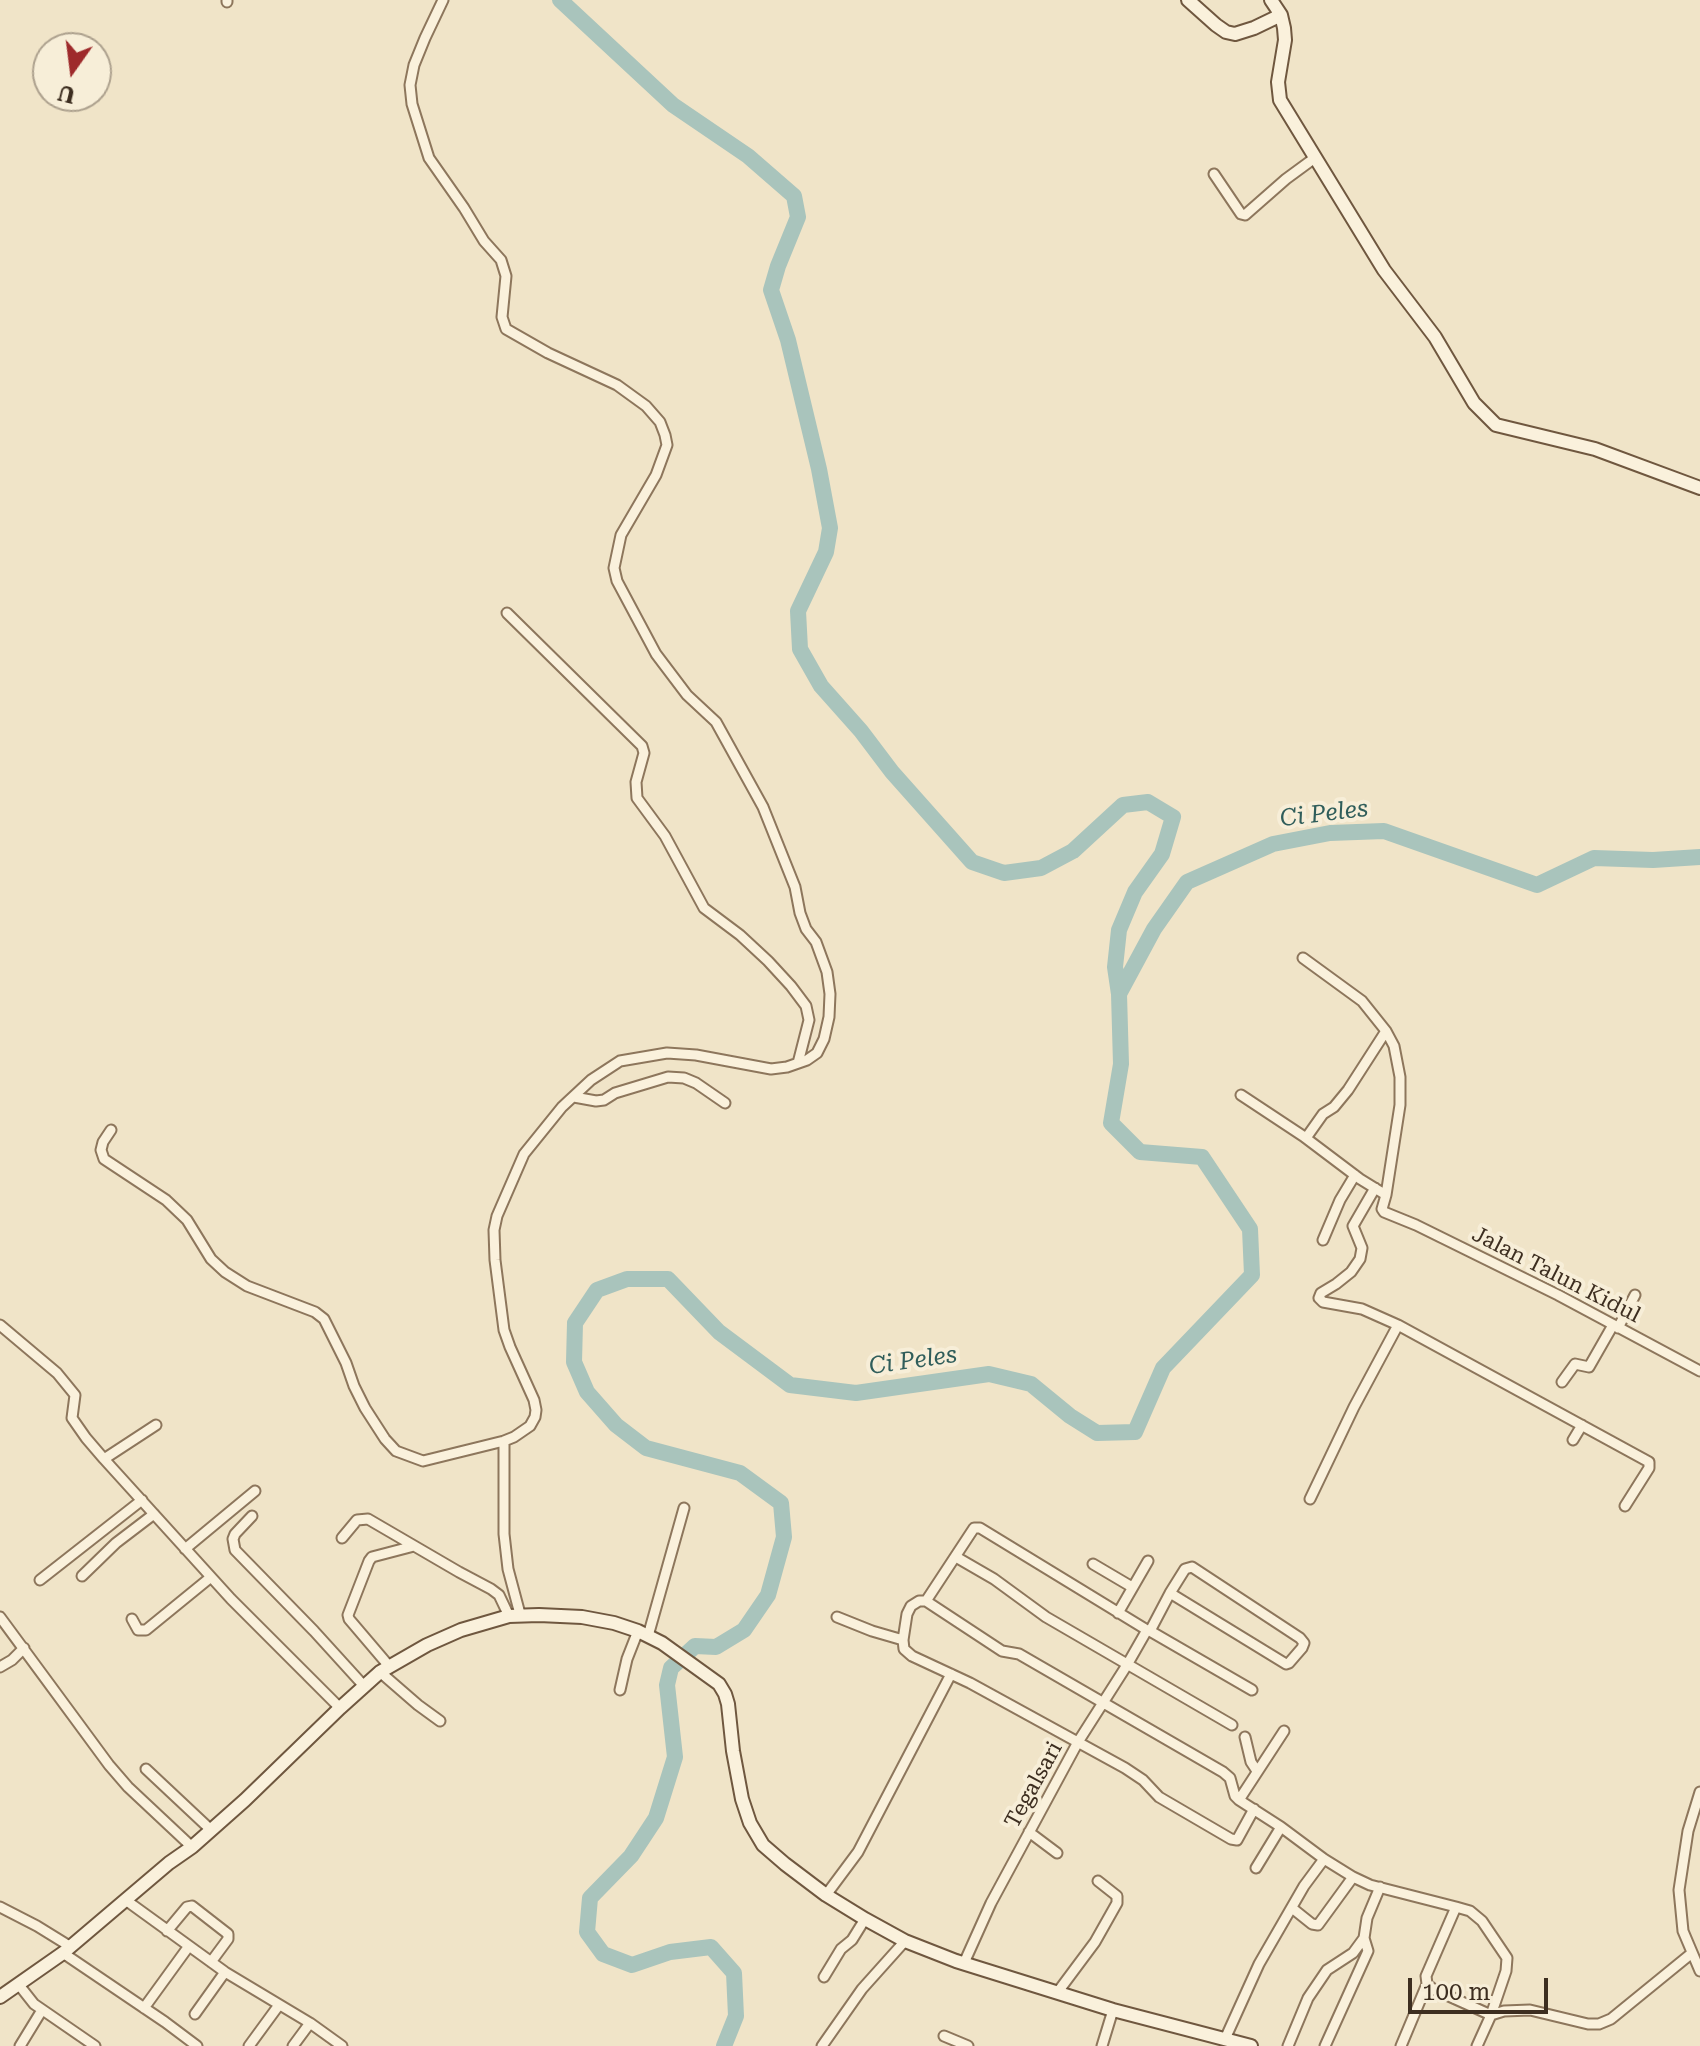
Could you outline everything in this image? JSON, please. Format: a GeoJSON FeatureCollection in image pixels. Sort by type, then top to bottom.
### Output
{"type":"FeatureCollection","features":[{"type":"Feature","properties":{"kind":"main road"},"geometry":{"type":"LineString","coordinates":[[1188,0],[1216,25],[1235,34],[1281,15]]}},
{"type":"Feature","properties":{"kind":"main road"},"geometry":{"type":"LineString","coordinates":[[1271,0],[1281,15],[1285,40],[1278,82],[1280,100],[1384,270],[1435,337],[1474,403],[1496,425],[1595,449],[1700,488]]}},
{"type":"Feature","properties":{"kind":"main road"},"geometry":{"type":"LineString","coordinates":[[0,1997],[67,1950],[192,1847],[385,1669],[461,1630],[514,1615],[582,1617],[614,1623],[662,1643],[719,1684],[725,1694],[742,1799],[750,1823],[763,1845],[826,1895],[905,1941],[964,1963],[1113,2010],[1251,2046]]}},
{"type":"Feature","properties":{"kind":"street"},"geometry":{"type":"LineString","coordinates":[[111,1130],[101,1150],[104,1159],[166,1200],[187,1220],[211,1259],[225,1272],[247,1286],[315,1312],[324,1319],[365,1408],[392,1448],[423,1461],[504,1441],[530,1426],[535,1417],[534,1400],[504,1330],[494,1230],[524,1154],[562,1107],[591,1080],[620,1061],[639,1056],[667,1053],[696,1055],[771,1069],[787,1067],[817,1053],[824,1039],[829,1017],[827,972],[816,942],[806,929],[795,887],[763,807],[716,722],[687,695],[656,654],[617,581],[614,568],[621,535],[656,475],[667,445],[660,422],[646,406],[617,385],[548,353],[506,329],[502,317],[506,276],[501,260],[484,241],[429,158],[412,104],[410,85],[414,65],[443,0]]}},
{"type":"Feature","properties":{"kind":"street"},"geometry":{"type":"LineString","coordinates":[[1214,174],[1241,214],[1245,215],[1316,157]]}},
{"type":"Feature","properties":{"kind":"street"},"geometry":{"type":"LineString","coordinates":[[507,613],[642,746],[644,753],[636,782],[637,798],[665,836],[704,908],[768,961],[806,1006],[809,1020],[798,1063]]}},
{"type":"Feature","properties":{"kind":"street"},"geometry":{"type":"LineString","coordinates":[[1241,1095],[1386,1195],[1400,1105],[1400,1077],[1394,1046],[1362,1001],[1303,958]]}},
{"type":"Feature","properties":{"kind":"street"},"geometry":{"type":"LineString","coordinates":[[1306,1138],[1323,1114],[1334,1107],[1348,1090],[1386,1031]]}},
{"type":"Feature","properties":{"kind":"street"},"geometry":{"type":"LineString","coordinates":[[574,1097],[604,1100],[615,1093],[668,1077],[696,1083],[725,1103]]}},
{"type":"Feature","properties":{"kind":"street"},"geometry":{"type":"LineString","coordinates":[[1323,1240],[1340,1200],[1355,1175]]}},
{"type":"Feature","properties":{"kind":"street"},"geometry":{"type":"LineString","coordinates":[[1375,1188],[1353,1226],[1362,1248],[1360,1259],[1351,1272],[1321,1293],[1319,1298],[1323,1302],[1362,1309],[1398,1325],[1649,1462],[1649,1468],[1625,1506]]}},
{"type":"Feature","properties":{"kind":"street","name":"Jalan Talun Kidul"},"geometry":{"type":"LineString","coordinates":[[1386,1195],[1384,1212],[1517,1274],[1700,1371]]}},
{"type":"Feature","properties":{"kind":"street"},"geometry":{"type":"LineString","coordinates":[[1562,1382],[1575,1364],[1589,1367],[1635,1295]]}},
{"type":"Feature","properties":{"kind":"street"},"geometry":{"type":"LineString","coordinates":[[0,1325],[57,1373],[75,1395],[72,1418],[104,1459],[231,1599],[340,1708]]}},
{"type":"Feature","properties":{"kind":"street"},"geometry":{"type":"LineString","coordinates":[[1310,1499],[1398,1325]]}},
{"type":"Feature","properties":{"kind":"street"},"geometry":{"type":"LineString","coordinates":[[104,1459],[156,1425]]}},
{"type":"Feature","properties":{"kind":"street"},"geometry":{"type":"LineString","coordinates":[[1573,1440],[1582,1425]]}},
{"type":"Feature","properties":{"kind":"street"},"geometry":{"type":"LineString","coordinates":[[504,1441],[504,1534],[514,1615]]}},
{"type":"Feature","properties":{"kind":"street"},"geometry":{"type":"LineString","coordinates":[[185,1549],[255,1491]]}},
{"type":"Feature","properties":{"kind":"street"},"geometry":{"type":"LineString","coordinates":[[40,1580],[142,1500]]}},
{"type":"Feature","properties":{"kind":"street"},"geometry":{"type":"LineString","coordinates":[[620,1690],[627,1659],[643,1634],[684,1508]]}},
{"type":"Feature","properties":{"kind":"street"},"geometry":{"type":"LineString","coordinates":[[82,1576],[116,1543],[154,1514]]}},
{"type":"Feature","properties":{"kind":"street"},"geometry":{"type":"LineString","coordinates":[[252,1516],[235,1534],[235,1550],[364,1686]]}},
{"type":"Feature","properties":{"kind":"street"},"geometry":{"type":"LineString","coordinates":[[342,1538],[357,1520],[368,1519],[491,1589],[514,1615]]}},
{"type":"Feature","properties":{"kind":"street"},"geometry":{"type":"LineString","coordinates":[[926,1601],[974,1528],[980,1528],[1118,1613],[1252,1690]]}},
{"type":"Feature","properties":{"kind":"street"},"geometry":{"type":"LineString","coordinates":[[414,1546],[372,1557],[348,1615],[385,1669],[418,1705],[440,1721]]}},
{"type":"Feature","properties":{"kind":"street"},"geometry":{"type":"LineString","coordinates":[[956,1557],[994,1579],[1046,1617],[1232,1725]]}},
{"type":"Feature","properties":{"kind":"street"},"geometry":{"type":"LineString","coordinates":[[1118,1613],[1148,1561]]}},
{"type":"Feature","properties":{"kind":"street"},"geometry":{"type":"LineString","coordinates":[[1093,1564],[1132,1587]]}},
{"type":"Feature","properties":{"kind":"street","name":"Tegalsari"},"geometry":{"type":"LineString","coordinates":[[964,1963],[991,1903],[1078,1742],[1104,1704],[1170,1593],[1185,1569],[1192,1567],[1302,1640],[1302,1648],[1286,1664],[1170,1593]]}},
{"type":"Feature","properties":{"kind":"street"},"geometry":{"type":"LineString","coordinates":[[132,1619],[138,1630],[146,1630],[211,1577]]}},
{"type":"Feature","properties":{"kind":"street"},"geometry":{"type":"LineString","coordinates":[[1254,1809],[1237,1840],[1234,1840],[1159,1797],[1143,1780],[1125,1768],[912,1656],[904,1649],[903,1640],[911,1606],[926,1601],[1002,1651],[1019,1654],[1223,1772],[1230,1778],[1239,1800],[1254,1809],[1281,1827],[1324,1859],[1353,1877],[1470,1911],[1482,1921],[1507,1958],[1506,1971],[1477,2046]]}},
{"type":"Feature","properties":{"kind":"street"},"geometry":{"type":"LineString","coordinates":[[0,1617],[109,1765],[192,1847]]}},
{"type":"Feature","properties":{"kind":"street"},"geometry":{"type":"LineString","coordinates":[[837,1617],[903,1640]]}},
{"type":"Feature","properties":{"kind":"street"},"geometry":{"type":"LineString","coordinates":[[0,1667],[24,1648]]}},
{"type":"Feature","properties":{"kind":"street"},"geometry":{"type":"LineString","coordinates":[[826,1895],[858,1852],[951,1674]]}},
{"type":"Feature","properties":{"kind":"street"},"geometry":{"type":"LineString","coordinates":[[1239,1800],[1284,1731]]}},
{"type":"Feature","properties":{"kind":"street"},"geometry":{"type":"LineString","coordinates":[[1245,1737],[1251,1762],[1257,1771]]}},
{"type":"Feature","properties":{"kind":"street"},"geometry":{"type":"LineString","coordinates":[[146,1769],[211,1830]]}},
{"type":"Feature","properties":{"kind":"street"},"geometry":{"type":"LineString","coordinates":[[1700,1792],[1688,1831],[1679,1890],[1683,1931],[1700,1971]]}},
{"type":"Feature","properties":{"kind":"street"},"geometry":{"type":"LineString","coordinates":[[1256,1868],[1281,1827]]}},
{"type":"Feature","properties":{"kind":"street"},"geometry":{"type":"LineString","coordinates":[[1029,1832],[1057,1853]]}},
{"type":"Feature","properties":{"kind":"street"},"geometry":{"type":"LineString","coordinates":[[1227,2042],[1259,1964],[1304,1886],[1324,1859]]}},
{"type":"Feature","properties":{"kind":"street"},"geometry":{"type":"LineString","coordinates":[[1292,1908],[1312,1924],[1318,1925],[1353,1877]]}},
{"type":"Feature","properties":{"kind":"street"},"geometry":{"type":"LineString","coordinates":[[1057,1993],[1095,1942],[1117,1903],[1117,1896],[1098,1881]]}},
{"type":"Feature","properties":{"kind":"street"},"geometry":{"type":"LineString","coordinates":[[1325,2046],[1368,1951],[1364,1938],[1367,1918],[1380,1887]]}},
{"type":"Feature","properties":{"kind":"street"},"geometry":{"type":"LineString","coordinates":[[127,1901],[225,1972],[342,2046]]}},
{"type":"Feature","properties":{"kind":"street"},"geometry":{"type":"LineString","coordinates":[[167,1931],[187,1907],[192,1906],[228,1934],[228,1939],[211,1962]]}},
{"type":"Feature","properties":{"kind":"street"},"geometry":{"type":"LineString","coordinates":[[0,1907],[37,1926],[197,2046]]}},
{"type":"Feature","properties":{"kind":"street"},"geometry":{"type":"LineString","coordinates":[[1401,2046],[1427,1984],[1426,1976],[1456,1907]]}},
{"type":"Feature","properties":{"kind":"street"},"geometry":{"type":"LineString","coordinates":[[824,1977],[865,1919]]}},
{"type":"Feature","properties":{"kind":"street"},"geometry":{"type":"LineString","coordinates":[[1288,2046],[1308,1998],[1327,1970],[1353,1953],[1364,1938]]}},
{"type":"Feature","properties":{"kind":"street"},"geometry":{"type":"LineString","coordinates":[[822,2046],[862,1989],[905,1941]]}},
{"type":"Feature","properties":{"kind":"street"},"geometry":{"type":"LineString","coordinates":[[144,2008],[189,1946]]}},
{"type":"Feature","properties":{"kind":"street"},"geometry":{"type":"LineString","coordinates":[[1427,1984],[1491,2015],[1530,2010],[1599,2024],[1611,2019],[1692,1953]]}},
{"type":"Feature","properties":{"kind":"street"},"geometry":{"type":"LineString","coordinates":[[195,2014],[225,1972]]}},
{"type":"Feature","properties":{"kind":"street"},"geometry":{"type":"LineString","coordinates":[[19,1985],[34,2004],[95,2046]]}},
{"type":"Feature","properties":{"kind":"street"},"geometry":{"type":"LineString","coordinates":[[249,2046],[279,2005]]}},
{"type":"Feature","properties":{"kind":"street"},"geometry":{"type":"LineString","coordinates":[[20,2046],[42,2010]]}},
{"type":"Feature","properties":{"kind":"street"},"geometry":{"type":"LineString","coordinates":[[1102,2046],[1113,2010]]}},
{"type":"Feature","properties":{"kind":"street"},"geometry":{"type":"LineString","coordinates":[[293,2046],[310,2023]]}},
{"type":"Feature","properties":{"kind":"street"},"geometry":{"type":"LineString","coordinates":[[944,2036],[968,2046]]}},
{"type":"Feature","properties":{"kind":"waterway"},"geometry":{"type":"LineString","coordinates":[[560,0],[673,105],[748,156],[794,196],[798,217],[771,290],[788,340],[830,528],[826,552],[798,611],[800,649],[821,686],[972,862],[1004,873],[1041,868],[1073,851],[1123,805],[1148,802],[1173,817],[1162,854],[1135,892],[1119,930],[1115,967],[1119,994]]}},
{"type":"Feature","properties":{"kind":"waterway","name":"Ci Peles"},"geometry":{"type":"LineString","coordinates":[[724,2046],[736,2016],[734,1973],[711,1947],[670,1952],[632,1965],[603,1954],[587,1932],[590,1898],[631,1856],[656,1818],[675,1757],[667,1685],[671,1668],[695,1646],[716,1647],[744,1630],[768,1595],[784,1537],[781,1503],[740,1473],[646,1448],[616,1425],[587,1392],[574,1362],[575,1323],[597,1290],[627,1279],[668,1279],[719,1332],[790,1385],[856,1393],[989,1374],[1031,1384],[1070,1416],[1097,1433],[1135,1432],[1163,1368],[1252,1275],[1250,1229],[1202,1157],[1140,1152],[1111,1123],[1121,1064],[1119,994],[1154,929],[1187,882],[1273,844],[1330,833],[1384,831],[1537,885],[1594,858],[1653,860],[1700,857]]}}]}
